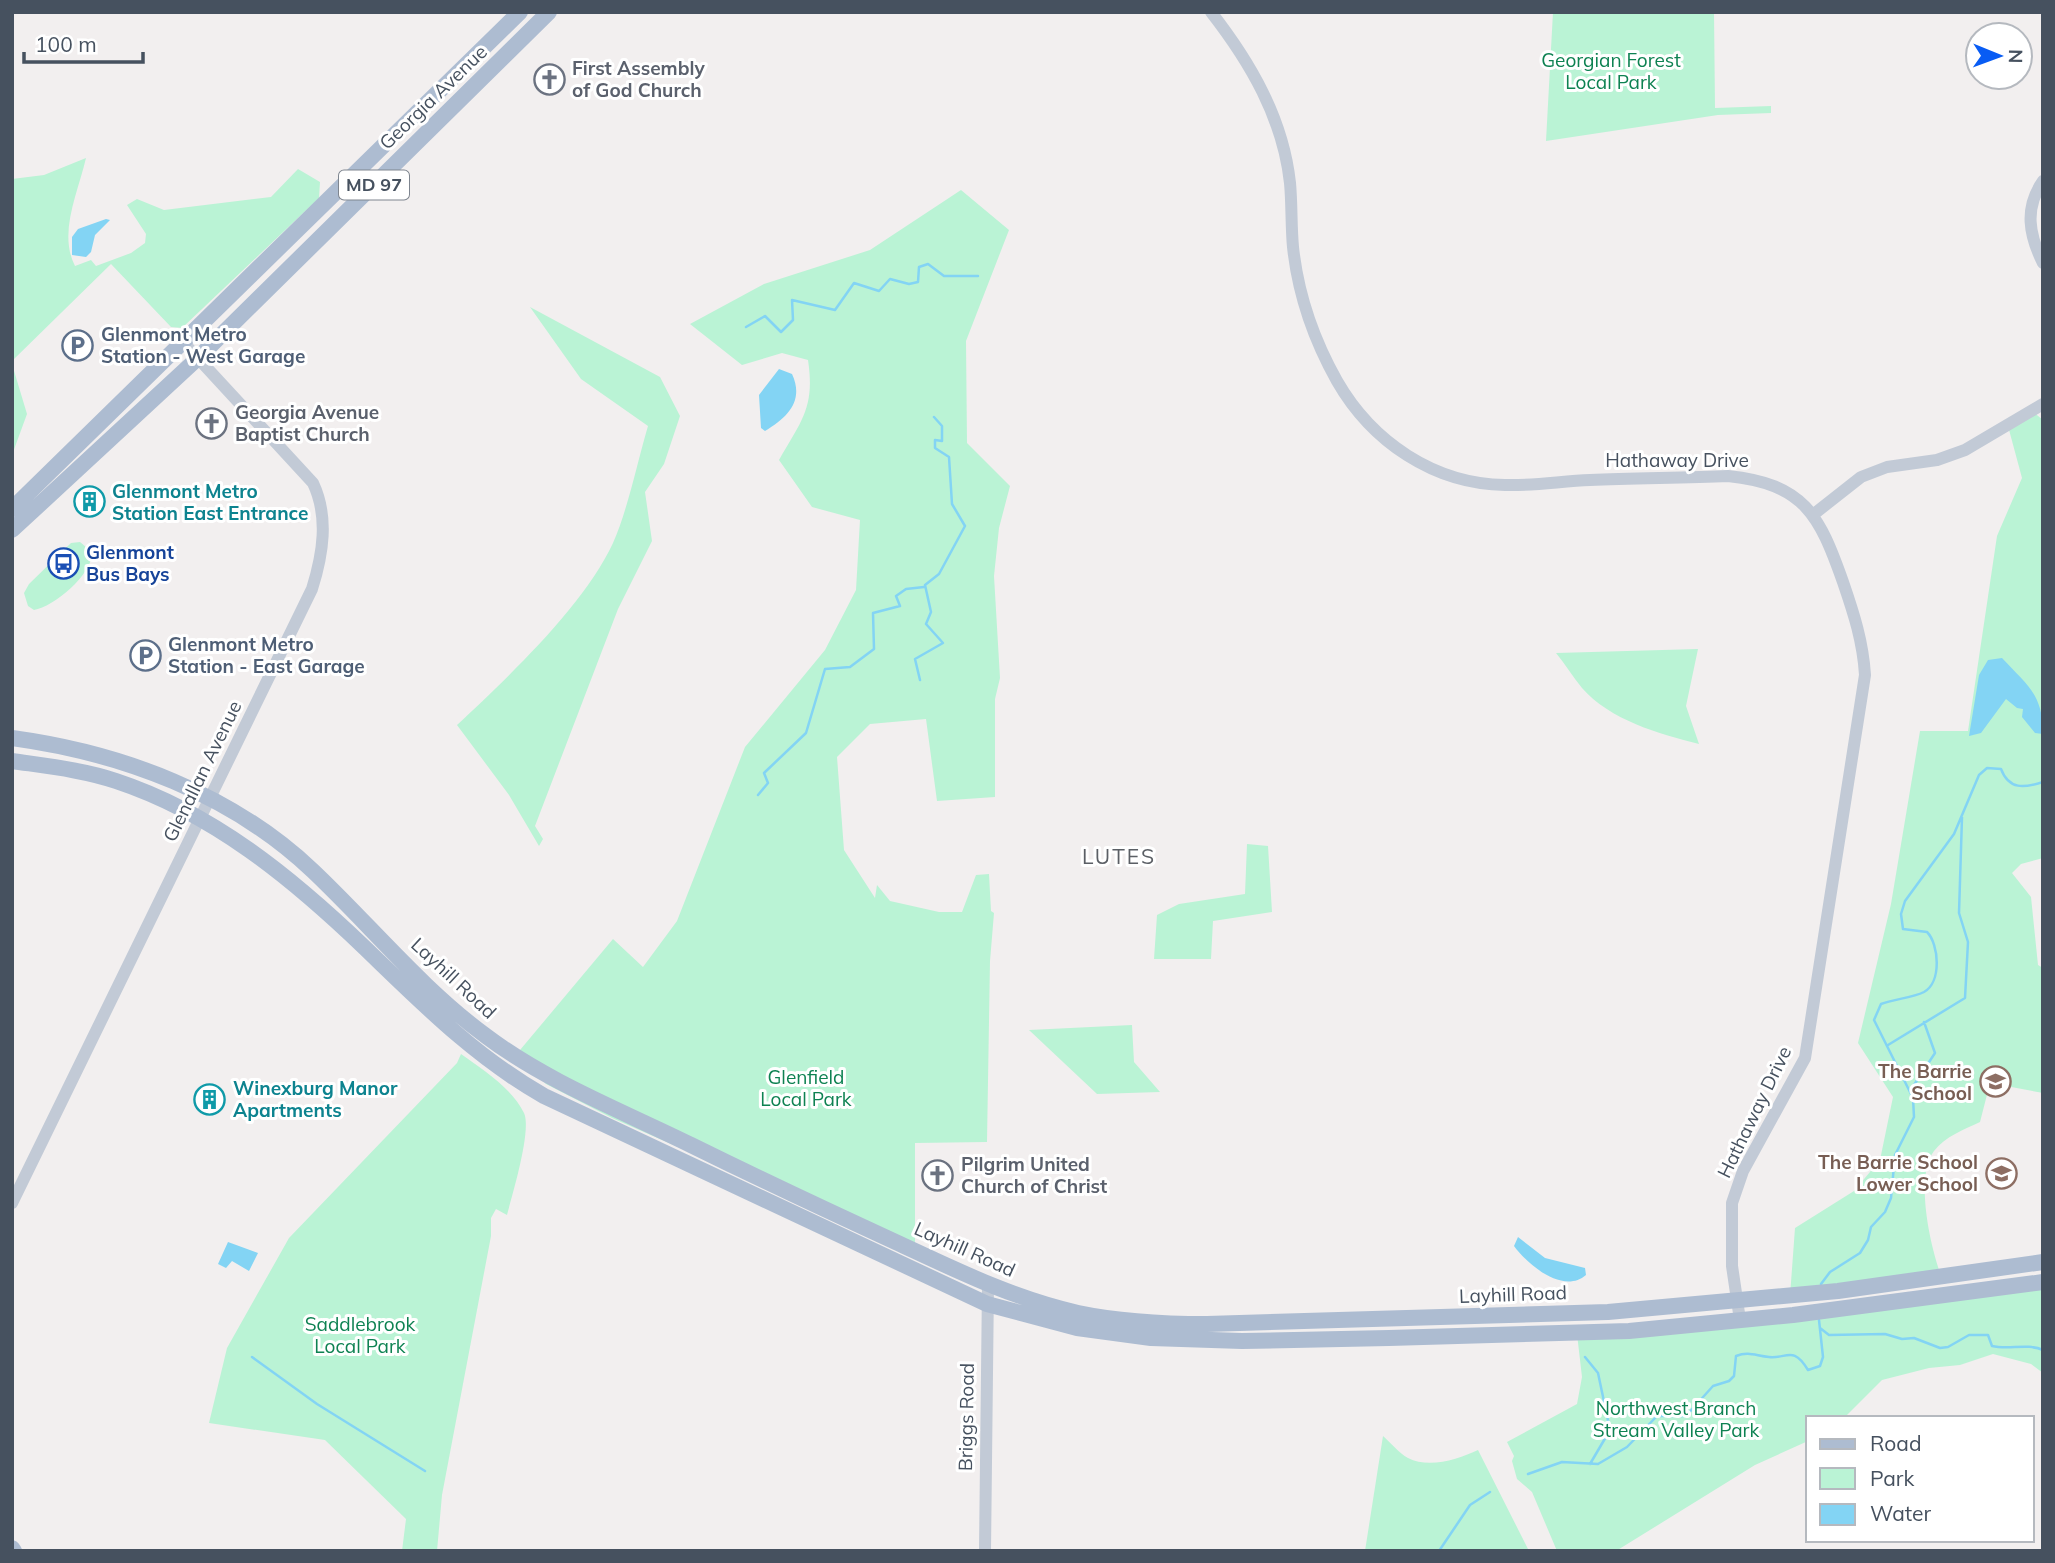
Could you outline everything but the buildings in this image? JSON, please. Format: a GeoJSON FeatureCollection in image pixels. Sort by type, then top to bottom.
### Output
{"type":"FeatureCollection","features":[{"type":"Feature","properties":{"kind":"main road","name":"Georgia Avenue"},"geometry":{"type":"LineString","coordinates":[[12,509],[520,12]]}},
{"type":"Feature","properties":{"kind":"main road","name":"Georgia Avenue"},"geometry":{"type":"LineString","coordinates":[[12,530],[199,357],[549,12]]}},
{"type":"Feature","properties":{"kind":"main road","name":"Layhill Road"},"geometry":{"type":"LineString","coordinates":[[12,738],[114,759],[211,797],[267,834],[312,869],[446,1005],[532,1067],[764,1181],[988,1284],[1073,1311],[1156,1324],[1608,1312],[1738,1301],[1955,1277],[2043,1262]]}},
{"type":"Feature","properties":{"kind":"main road","name":"Layhill Road"},"geometry":{"type":"LineString","coordinates":[[12,761],[114,780],[200,819],[241,842],[311,898],[413,996],[506,1074],[556,1101],[987,1304],[1077,1328],[1151,1338],[1242,1341],[1577,1334],[1740,1320],[2043,1282]]}},
{"type":"Feature","properties":{"kind":"street","name":"Hathaway Drive"},"geometry":{"type":"LineString","coordinates":[[1211,12],[1255,75],[1283,143],[1290,182],[1293,247],[1302,295],[1318,343],[1342,389],[1377,433],[1420,464],[1438,472],[1479,482],[1529,485],[1589,480],[1737,477],[1770,483],[1796,498],[1814,514],[1829,541],[1863,645],[1865,676],[1805,1058],[1743,1171],[1732,1203],[1732,1266],[1740,1320]]}},
{"type":"Feature","properties":{"kind":"street"},"geometry":{"type":"LineString","coordinates":[[2043,181],[2037,190],[2030,227],[2032,240],[2043,263]]}},
{"type":"Feature","properties":{"kind":"street","name":"Glenallan Avenue"},"geometry":{"type":"LineString","coordinates":[[12,1203],[312,589],[319,566],[323,524],[320,498],[313,482],[183,342]]}},
{"type":"Feature","properties":{"kind":"street"},"geometry":{"type":"LineString","coordinates":[[1814,514],[1861,477],[1887,467],[1937,460],[1965,450],[2043,404]]}},
{"type":"Feature","properties":{"kind":"street","name":"Briggs Road"},"geometry":{"type":"LineString","coordinates":[[985,1551],[988,1284]]}},
{"type":"Feature","properties":{"kind":"green space","name":"Georgian Forest Local Park"},"geometry":{"type":"Polygon","coordinates":[[[1553,12],[1714,12],[1715,108],[1771,106],[1771,113],[1718,115],[1546,141],[1553,12]]]}},
{"type":"Feature","properties":{"kind":"green space"},"geometry":{"type":"Polygon","coordinates":[[[86,158],[69,227],[70,253],[75,266],[91,260],[96,266],[131,253],[145,243],[146,234],[127,205],[137,199],[164,210],[271,197],[298,169],[320,182],[319,198],[182,328],[171,327],[111,264],[12,361],[12,179],[44,175],[86,158]]]}},
{"type":"Feature","properties":{"kind":"green space","name":"Glenfield Local Park"},"geometry":{"type":"Polygon","coordinates":[[[961,190],[1009,230],[966,341],[967,443],[1010,486],[999,528],[994,576],[1000,678],[995,699],[995,797],[937,801],[926,719],[870,724],[837,757],[844,850],[875,898],[877,885],[890,901],[939,912],[962,912],[976,875],[989,874],[991,911],[994,913],[990,961],[987,1142],[915,1143],[915,1251],[612,1118],[546,1084],[515,1056],[613,939],[643,967],[677,921],[745,747],[825,650],[856,590],[860,520],[812,507],[779,460],[805,413],[810,390],[808,360],[782,353],[742,365],[690,324],[764,284],[870,250],[961,190]]]}},
{"type":"Feature","properties":{"kind":"green space"},"geometry":{"type":"Polygon","coordinates":[[[530,307],[660,377],[680,416],[664,464],[645,492],[652,541],[618,609],[535,826],[543,839],[539,846],[509,795],[457,725],[543,640],[600,567],[623,516],[648,426],[581,379],[530,307]]]}},
{"type":"Feature","properties":{"kind":"green space"},"geometry":{"type":"Polygon","coordinates":[[[12,364],[27,414],[12,455],[12,364]]]}},
{"type":"Feature","properties":{"kind":"green space"},"geometry":{"type":"Polygon","coordinates":[[[2032,411],[2043,420],[2043,858],[2021,864],[2012,873],[2031,897],[2038,965],[2043,968],[2043,1093],[1990,1083],[1980,1122],[1949,1137],[1934,1151],[1925,1178],[1926,1214],[1942,1278],[1790,1296],[1795,1228],[1854,1191],[1880,1160],[1893,1097],[1858,1043],[1891,904],[1920,731],[1968,731],[1997,536],[2022,478],[2008,426],[2032,411]]]}},
{"type":"Feature","properties":{"kind":"green space"},"geometry":{"type":"Polygon","coordinates":[[[80,542],[92,552],[91,561],[79,579],[52,603],[34,610],[28,606],[24,593],[29,584],[71,543],[80,542]]]}},
{"type":"Feature","properties":{"kind":"green space"},"geometry":{"type":"Polygon","coordinates":[[[1698,649],[1686,706],[1699,744],[1636,724],[1606,709],[1582,688],[1556,653],[1698,649]]]}},
{"type":"Feature","properties":{"kind":"green space"},"geometry":{"type":"Polygon","coordinates":[[[1247,844],[1268,846],[1272,912],[1213,921],[1211,959],[1154,959],[1157,915],[1179,904],[1245,894],[1247,844]]]}},
{"type":"Feature","properties":{"kind":"green space"},"geometry":{"type":"Polygon","coordinates":[[[1132,1025],[1134,1062],[1160,1092],[1097,1094],[1029,1030],[1132,1025]]]}},
{"type":"Feature","properties":{"kind":"green space","name":"Saddlebrook Local Park"},"geometry":{"type":"Polygon","coordinates":[[[461,1054],[512,1095],[524,1113],[525,1133],[507,1215],[496,1209],[491,1218],[491,1236],[442,1495],[437,1551],[402,1551],[406,1519],[325,1440],[209,1423],[227,1348],[289,1238],[457,1063],[461,1054]]]}},
{"type":"Feature","properties":{"kind":"green space","name":"Northwest Branch Stream Valley Park"},"geometry":{"type":"Polygon","coordinates":[[[2043,1282],[2043,1373],[2031,1364],[1993,1354],[1960,1365],[1929,1368],[1882,1380],[1846,1416],[1806,1416],[1806,1442],[1755,1465],[1616,1551],[1557,1551],[1532,1492],[1517,1479],[1512,1461],[1514,1456],[1507,1442],[1577,1404],[1582,1377],[1577,1334],[2043,1282]]]}},
{"type":"Feature","properties":{"kind":"green space"},"geometry":{"type":"Polygon","coordinates":[[[1383,1436],[1408,1458],[1425,1463],[1462,1457],[1478,1450],[1529,1551],[1365,1551],[1383,1436]]]}},
{"type":"Feature","properties":{"kind":"water"},"geometry":{"type":"Polygon","coordinates":[[[110,220],[95,235],[91,252],[86,257],[72,255],[72,237],[78,229],[110,220]]]}},
{"type":"Feature","properties":{"kind":"water"},"geometry":{"type":"Polygon","coordinates":[[[779,369],[792,374],[795,400],[787,414],[765,431],[761,428],[759,395],[779,369]]]}},
{"type":"Feature","properties":{"kind":"water"},"geometry":{"type":"Polygon","coordinates":[[[2002,658],[2037,699],[2043,734],[2035,733],[2022,717],[2023,709],[2017,708],[2006,699],[1981,733],[1969,736],[1979,675],[1988,660],[2002,658]]]}},
{"type":"Feature","properties":{"kind":"water"},"geometry":{"type":"Polygon","coordinates":[[[1518,1237],[1545,1258],[1585,1268],[1586,1275],[1567,1281],[1546,1275],[1514,1246],[1518,1237]]]}},
{"type":"Feature","properties":{"kind":"water"},"geometry":{"type":"Polygon","coordinates":[[[228,1242],[258,1253],[249,1271],[232,1261],[226,1268],[218,1264],[228,1242]]]}},
{"type":"Feature","properties":{"kind":"waterway"},"geometry":{"type":"LineString","coordinates":[[746,327],[765,316],[781,332],[793,320],[792,300],[835,310],[854,283],[879,291],[890,279],[909,284],[918,282],[919,267],[928,264],[944,276],[978,276]]}},
{"type":"Feature","properties":{"kind":"waterway"},"geometry":{"type":"LineString","coordinates":[[920,680],[915,659],[943,643],[926,624],[931,612],[925,585],[939,574],[965,526],[952,504],[949,457],[935,448],[935,440],[942,441],[942,426],[934,417]]}},
{"type":"Feature","properties":{"kind":"waterway"},"geometry":{"type":"LineString","coordinates":[[758,795],[768,783],[764,773],[806,733],[825,669],[850,667],[874,649],[873,613],[900,606],[896,596],[906,589],[924,587]]}},
{"type":"Feature","properties":{"kind":"waterway"},"geometry":{"type":"LineString","coordinates":[[1821,1284],[1830,1272],[1860,1253],[1868,1240],[1871,1227],[1885,1212],[1891,1198],[1895,1155],[1914,1117],[1913,1098],[1874,1020],[1881,1004],[1924,992],[1934,980],[1937,963],[1934,945],[1927,932],[1903,929],[1901,914],[1905,901],[1954,834],[1979,775],[1987,768],[2001,769],[2008,781],[2018,786],[2043,782]]}},
{"type":"Feature","properties":{"kind":"waterway"},"geometry":{"type":"LineString","coordinates":[[1888,1045],[1965,998],[1968,942],[1959,913],[1962,817]]}},
{"type":"Feature","properties":{"kind":"waterway"},"geometry":{"type":"LineString","coordinates":[[1910,1091],[1935,1053],[1924,1022]]}},
{"type":"Feature","properties":{"kind":"waterway"},"geometry":{"type":"LineString","coordinates":[[1528,1474],[1562,1462],[1598,1464],[1627,1447],[1657,1416],[1686,1416],[1713,1386],[1729,1381],[1734,1376],[1736,1356],[1794,1355],[1808,1370],[1820,1366],[1823,1357],[1819,1320]]}},
{"type":"Feature","properties":{"kind":"waterway"},"geometry":{"type":"LineString","coordinates":[[1820,1328],[1829,1335],[1885,1334],[1902,1339],[1914,1338],[1940,1348],[1948,1347],[1969,1335],[1988,1335],[1992,1346],[2043,1350]]}},
{"type":"Feature","properties":{"kind":"waterway"},"geometry":{"type":"LineString","coordinates":[[252,1357],[317,1404],[425,1471]]}},
{"type":"Feature","properties":{"kind":"waterway"},"geometry":{"type":"LineString","coordinates":[[1585,1357],[1598,1373],[1610,1430],[1590,1464]]}},
{"type":"Feature","properties":{"kind":"waterway"},"geometry":{"type":"LineString","coordinates":[[1439,1551],[1470,1505],[1490,1492]]}},
{"type":"Feature","properties":{"kind":"place","name":"First Assembly of God Church"},"geometry":{"type":"Point","coordinates":[549,79]}},
{"type":"Feature","properties":{"kind":"place","name":"Glenmont Metro Station - West Garage"},"geometry":{"type":"Point","coordinates":[78,345]}},
{"type":"Feature","properties":{"kind":"place","name":"Georgia Avenue Baptist Church"},"geometry":{"type":"Point","coordinates":[212,423]}},
{"type":"Feature","properties":{"kind":"place","name":"Glenmont Metro Station East Entrance"},"geometry":{"type":"Point","coordinates":[89,502]}},
{"type":"Feature","properties":{"kind":"place","name":"Glenmont Bus Bays"},"geometry":{"type":"Point","coordinates":[63,563]}},
{"type":"Feature","properties":{"kind":"place","name":"Glenmont Metro Station - East Garage"},"geometry":{"type":"Point","coordinates":[145,655]}},
{"type":"Feature","properties":{"kind":"place","name":"The Barrie School"},"geometry":{"type":"Point","coordinates":[1995,1082]}},
{"type":"Feature","properties":{"kind":"place","name":"Winexburg Manor Apartments"},"geometry":{"type":"Point","coordinates":[210,1099]}},
{"type":"Feature","properties":{"kind":"place","name":"The Barrie School Lower School"},"geometry":{"type":"Point","coordinates":[2001,1173]}},
{"type":"Feature","properties":{"kind":"place","name":"Pilgrim United Church of Christ"},"geometry":{"type":"Point","coordinates":[938,1175]}},
{"type":"Feature","properties":{"kind":"district","name":"LUTES"},"geometry":{"type":"Point","coordinates":[1119,857]}}]}
